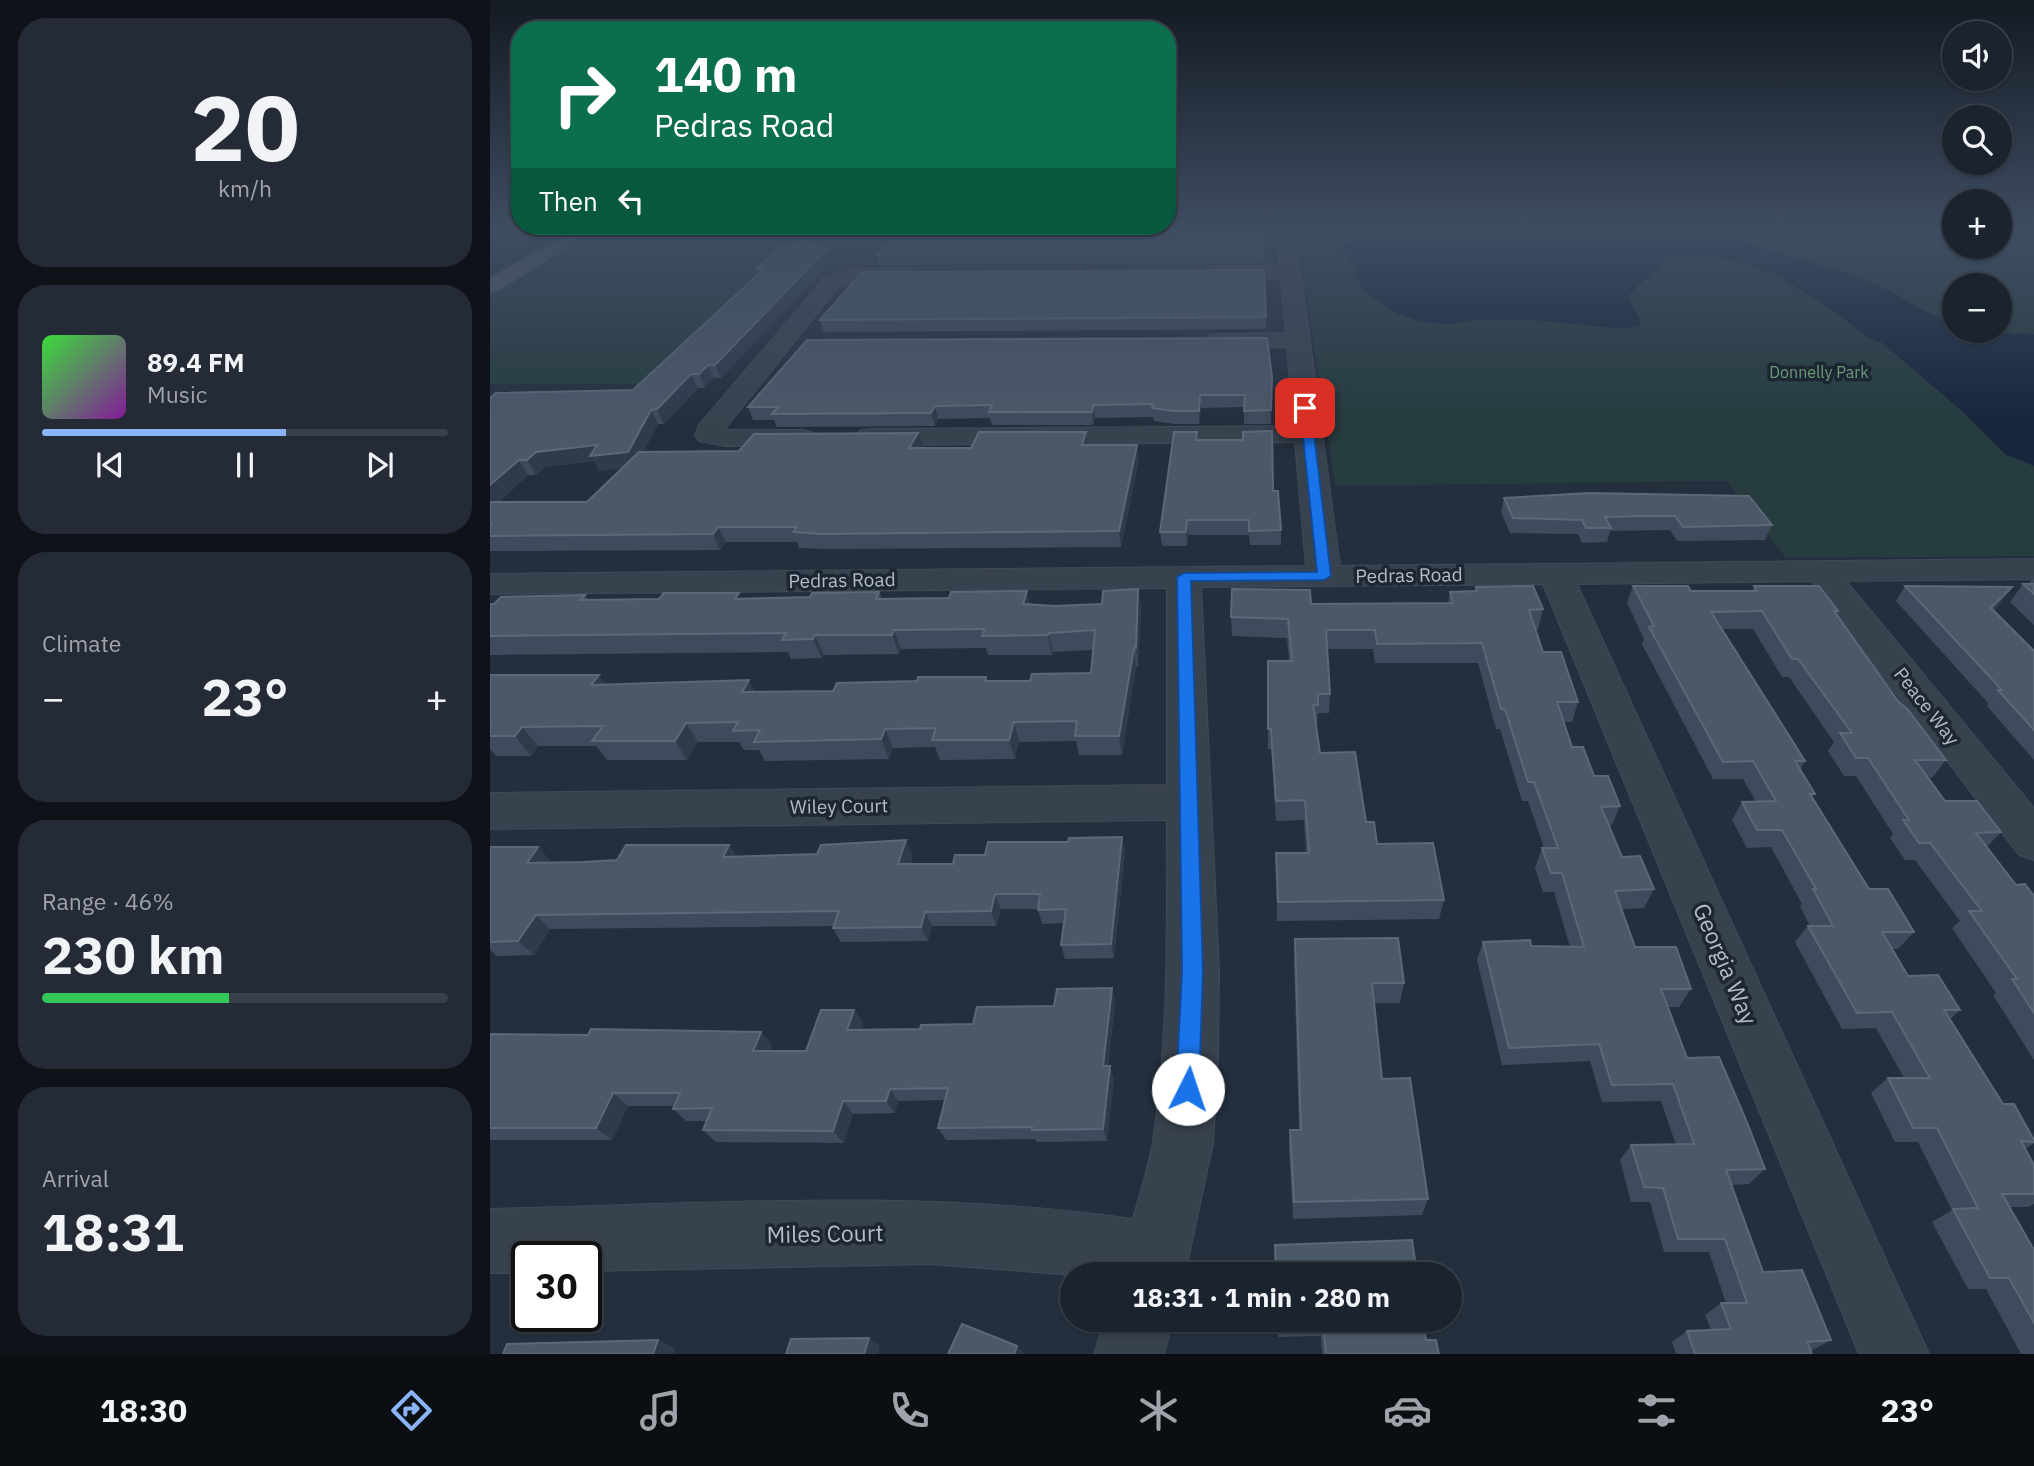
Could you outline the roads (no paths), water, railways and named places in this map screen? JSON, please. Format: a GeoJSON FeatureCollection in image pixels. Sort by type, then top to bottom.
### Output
{"type":"FeatureCollection","features":[{"type":"Feature","properties":{"kind":"street"},"geometry":{"type":"LineString","coordinates":[[822,438],[725,438],[709,435],[712,425],[823,293]]}},
{"type":"Feature","properties":{"kind":"street"},"geometry":{"type":"LineString","coordinates":[[1292,293],[1324,576]]}},
{"type":"Feature","properties":{"kind":"street"},"geometry":{"type":"LineString","coordinates":[[1201,341],[1298,340]]}},
{"type":"Feature","properties":{"kind":"street"},"geometry":{"type":"LineString","coordinates":[[782,343],[810,343]]}},
{"type":"Feature","properties":{"kind":"street"},"geometry":{"type":"LineString","coordinates":[[850,437],[1308,434]]}},
{"type":"Feature","properties":{"kind":"street","name":"Pedras Road"},"geometry":{"type":"LineString","coordinates":[[490,583],[2034,569]]}},
{"type":"Feature","properties":{"kind":"street","name":"Peace Way"},"geometry":{"type":"LineString","coordinates":[[1820,571],[2034,841]]}},
{"type":"Feature","properties":{"kind":"street","name":"Georgia Way"},"geometry":{"type":"LineString","coordinates":[[1556,574],[1894,1354]]}},
{"type":"Feature","properties":{"kind":"street"},"geometry":{"type":"LineString","coordinates":[[1155,1262],[1183,1143],[1190,1061],[1193,971],[1184,577]]}},
{"type":"Feature","properties":{"kind":"street","name":"Wiley Court"},"geometry":{"type":"LineString","coordinates":[[490,811],[1188,802]]}},
{"type":"Feature","properties":{"kind":"street","name":"Miles Court"},"geometry":{"type":"LineString","coordinates":[[490,1241],[931,1232],[1058,1240],[1147,1262]]}},
{"type":"Feature","properties":{"kind":"street"},"geometry":{"type":"LineString","coordinates":[[1129,1354],[1135,1332]]}},
{"type":"Feature","properties":{"kind":"water"},"geometry":{"type":"Polygon","coordinates":[[[1368,293],[1632,293],[1629,296],[1641,325],[1626,329],[1533,320],[1473,320],[1450,324],[1421,322],[1394,312],[1368,293]]]}},
{"type":"Feature","properties":{"kind":"water"},"geometry":{"type":"Polygon","coordinates":[[[1805,293],[1893,293],[1942,318],[1942,343],[2012,343],[2012,333],[2034,334],[2034,466],[2005,454],[1961,410],[1881,342],[1870,339],[1805,293]]]}},
{"type":"Feature","properties":{"kind":"park label","name":"Donnelly Park"},"geometry":{"type":"Point","coordinates":[1819,372]}}]}
